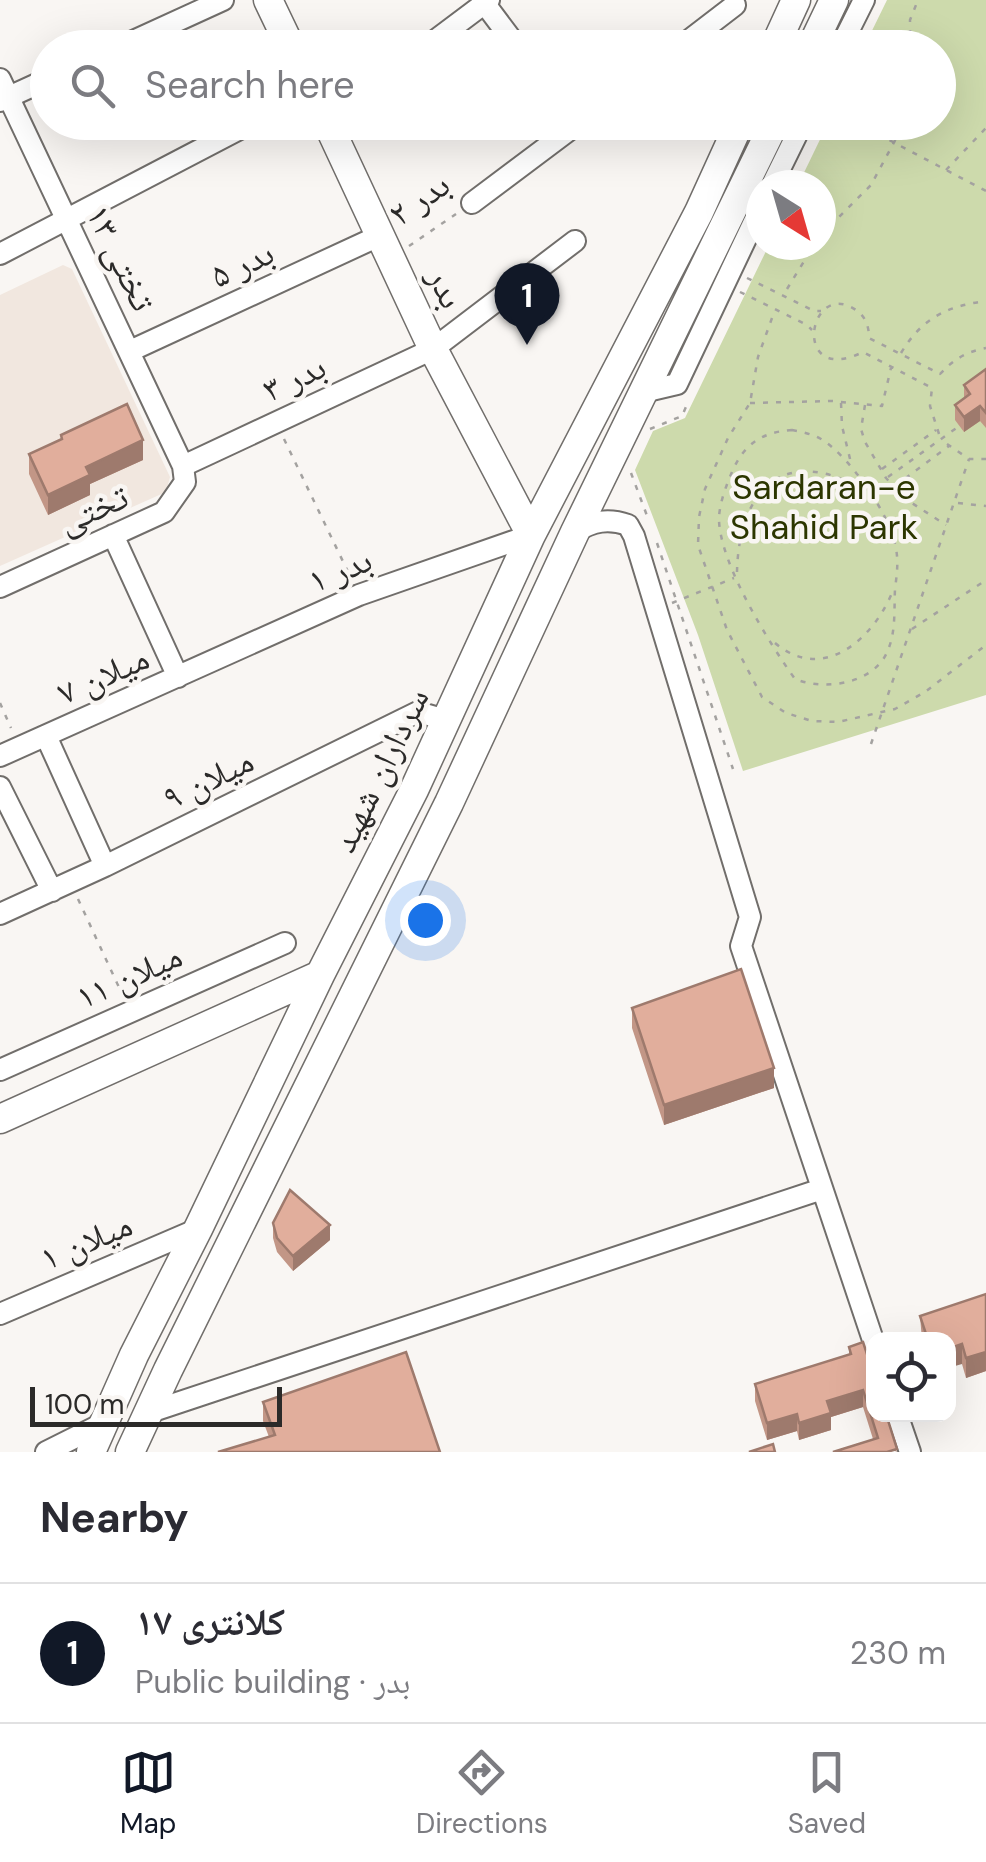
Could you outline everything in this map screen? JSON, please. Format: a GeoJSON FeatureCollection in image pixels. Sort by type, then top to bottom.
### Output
{"type":"FeatureCollection","features":[{"type":"Feature","properties":{"kind":"street"},"geometry":{"type":"LineString","coordinates":[[157,30],[223,0]]}},
{"type":"Feature","properties":{"kind":"street"},"geometry":{"type":"LineString","coordinates":[[268,0],[282,30]]}},
{"type":"Feature","properties":{"kind":"street"},"geometry":{"type":"LineString","coordinates":[[782,30],[796,0]]}},
{"type":"Feature","properties":{"kind":"street"},"geometry":{"type":"LineString","coordinates":[[820,30],[834,0]]}},
{"type":"Feature","properties":{"kind":"street"},"geometry":{"type":"LineString","coordinates":[[849,30],[864,0]]}},
{"type":"Feature","properties":{"kind":"street"},"geometry":{"type":"LineString","coordinates":[[449,30],[487,2],[506,30]]}},
{"type":"Feature","properties":{"kind":"street"},"geometry":{"type":"LineString","coordinates":[[702,30],[735,5]]}},
{"type":"Feature","properties":{"kind":"street"},"geometry":{"type":"LineString","coordinates":[[3,92],[30,85]]}},
{"type":"Feature","properties":{"kind":"street","name":"تختی ۱۳"},"geometry":{"type":"LineString","coordinates":[[3,92],[182,466]]}},
{"type":"Feature","properties":{"kind":"street"},"geometry":{"type":"LineString","coordinates":[[0,254],[219,140]]}},
{"type":"Feature","properties":{"kind":"street","name":"بدر"},"geometry":{"type":"LineString","coordinates":[[336,140],[432,349],[530,535]]}},
{"type":"Feature","properties":{"kind":"street","name":"بدر ۲"},"geometry":{"type":"LineString","coordinates":[[472,203],[555,140]]}},
{"type":"Feature","properties":{"kind":"street","name":"سرداران شهید"},"geometry":{"type":"LineString","coordinates":[[91,1452],[134,1355],[414,790],[530,535],[699,212],[732,140]]}},
{"type":"Feature","properties":{"kind":"street"},"geometry":{"type":"LineString","coordinates":[[130,1452],[449,803],[766,140]]}},
{"type":"Feature","properties":{"kind":"street"},"geometry":{"type":"LineString","coordinates":[[779,170],[794,140]]}},
{"type":"Feature","properties":{"kind":"street"},"geometry":{"type":"LineString","coordinates":[[644,392],[677,384],[746,238]]}},
{"type":"Feature","properties":{"kind":"street","name":"بدر ۳"},"geometry":{"type":"LineString","coordinates":[[182,466],[432,349],[575,241]]}},
{"type":"Feature","properties":{"kind":"street","name":"بدر ۵"},"geometry":{"type":"LineString","coordinates":[[130,351],[386,246]]}},
{"type":"Feature","properties":{"kind":"street","name":"تختی"},"geometry":{"type":"LineString","coordinates":[[0,586],[164,512],[185,482],[182,466]]}},
{"type":"Feature","properties":{"kind":"street"},"geometry":{"type":"LineString","coordinates":[[576,532],[596,522],[614,520],[628,525],[634,536],[750,917],[741,946],[870,1332]]}},
{"type":"Feature","properties":{"kind":"street"},"geometry":{"type":"LineString","coordinates":[[113,535],[178,677]]}},
{"type":"Feature","properties":{"kind":"street","name":"بدر ۱"},"geometry":{"type":"LineString","coordinates":[[178,677],[359,596],[530,535]]}},
{"type":"Feature","properties":{"kind":"street","name":"میلان ۷"},"geometry":{"type":"LineString","coordinates":[[10,752],[178,677]]}},
{"type":"Feature","properties":{"kind":"street","name":"میلان ۹"},"geometry":{"type":"LineString","coordinates":[[0,914],[418,712],[446,720]]}},
{"type":"Feature","properties":{"kind":"street"},"geometry":{"type":"LineString","coordinates":[[46,736],[105,866]]}},
{"type":"Feature","properties":{"kind":"street"},"geometry":{"type":"LineString","coordinates":[[0,787],[61,886]]}},
{"type":"Feature","properties":{"kind":"street"},"geometry":{"type":"LineString","coordinates":[[414,790],[449,803]]}},
{"type":"Feature","properties":{"kind":"street","name":"میلان ۱۱"},"geometry":{"type":"LineString","coordinates":[[0,1070],[285,942]]}},
{"type":"Feature","properties":{"kind":"street"},"geometry":{"type":"LineString","coordinates":[[0,1120],[320,975]]}},
{"type":"Feature","properties":{"kind":"street"},"geometry":{"type":"LineString","coordinates":[[148,1413],[822,1189]]}},
{"type":"Feature","properties":{"kind":"street","name":"میلان ۱"},"geometry":{"type":"LineString","coordinates":[[0,1314],[198,1228]]}},
{"type":"Feature","properties":{"kind":"street"},"geometry":{"type":"LineString","coordinates":[[134,1355],[168,1370]]}},
{"type":"Feature","properties":{"kind":"street"},"geometry":{"type":"LineString","coordinates":[[46,1452],[104,1422]]}},
{"type":"Feature","properties":{"kind":"street"},"geometry":{"type":"LineString","coordinates":[[901,1422],[910,1452]]}},
{"type":"Feature","properties":{"kind":"path"},"geometry":{"type":"LineString","coordinates":[[910,30],[918,0]]}},
{"type":"Feature","properties":{"kind":"path"},"geometry":{"type":"LineString","coordinates":[[946,170],[986,128]]}},
{"type":"Feature","properties":{"kind":"path"},"geometry":{"type":"LineString","coordinates":[[888,140],[986,191]]}},
{"type":"Feature","properties":{"kind":"path"},"geometry":{"type":"LineString","coordinates":[[836,220],[871,185],[896,140]]}},
{"type":"Feature","properties":{"kind":"path","name":"بدر ۲"},"geometry":{"type":"LineString","coordinates":[[386,246],[472,203]]}},
{"type":"Feature","properties":{"kind":"path"},"geometry":{"type":"LineString","coordinates":[[787,289],[805,260]]}},
{"type":"Feature","properties":{"kind":"path"},"geometry":{"type":"LineString","coordinates":[[727,277],[814,311],[843,304],[855,309],[865,318],[869,338],[940,374],[963,354],[986,348]]}},
{"type":"Feature","properties":{"kind":"path"},"geometry":{"type":"LineString","coordinates":[[727,277],[813,332]]}},
{"type":"Feature","properties":{"kind":"path"},"geometry":{"type":"LineString","coordinates":[[900,354],[910,338],[938,314],[961,304],[986,301]]}},
{"type":"Feature","properties":{"kind":"path"},"geometry":{"type":"LineString","coordinates":[[822,310],[813,332],[826,358],[836,362],[863,352],[932,388],[930,406],[938,432],[881,470]]}},
{"type":"Feature","properties":{"kind":"path"},"geometry":{"type":"LineString","coordinates":[[772,318],[758,358],[750,404],[728,438],[705,490],[698,545],[727,630],[762,697],[786,714],[812,721],[838,722],[882,712],[925,692],[986,646]]}},
{"type":"Feature","properties":{"kind":"path"},"geometry":{"type":"LineString","coordinates":[[750,404],[841,401],[882,406],[891,367]]}},
{"type":"Feature","properties":{"kind":"path"},"geometry":{"type":"LineString","coordinates":[[651,428],[682,416],[689,401]]}},
{"type":"Feature","properties":{"kind":"path"},"geometry":{"type":"LineString","coordinates":[[841,401],[842,426],[854,470]]}},
{"type":"Feature","properties":{"kind":"path"},"geometry":{"type":"LineString","coordinates":[[865,403],[861,429],[886,478],[920,510],[947,525]]}},
{"type":"Feature","properties":{"kind":"path"},"geometry":{"type":"LineString","coordinates":[[886,478],[968,420]]}},
{"type":"Feature","properties":{"kind":"path"},"geometry":{"type":"LineString","coordinates":[[275,422],[359,596]]}},
{"type":"Feature","properties":{"kind":"path"},"geometry":{"type":"LineString","coordinates":[[792,430],[820,438],[833,448],[868,492],[895,540],[898,569],[888,651],[866,675],[845,683],[806,684],[795,678],[751,608],[723,543],[720,517],[727,484],[734,466],[751,444],[768,433],[792,430]]}},
{"type":"Feature","properties":{"kind":"path"},"geometry":{"type":"LineString","coordinates":[[894,487],[948,446],[968,459],[986,459]]}},
{"type":"Feature","properties":{"kind":"path"},"geometry":{"type":"LineString","coordinates":[[871,744],[968,459]]}},
{"type":"Feature","properties":{"kind":"path"},"geometry":{"type":"LineString","coordinates":[[630,470],[651,526]]}},
{"type":"Feature","properties":{"kind":"path"},"geometry":{"type":"LineString","coordinates":[[737,577],[739,538],[747,512],[761,491],[780,478],[795,472],[826,474],[868,492]]}},
{"type":"Feature","properties":{"kind":"path"},"geometry":{"type":"LineString","coordinates":[[955,502],[986,506]]}},
{"type":"Feature","properties":{"kind":"path"},"geometry":{"type":"LineString","coordinates":[[658,544],[734,769]]}},
{"type":"Feature","properties":{"kind":"path"},"geometry":{"type":"LineString","coordinates":[[656,609],[737,577]]}},
{"type":"Feature","properties":{"kind":"path"},"geometry":{"type":"LineString","coordinates":[[910,630],[986,580]]}},
{"type":"Feature","properties":{"kind":"path"},"geometry":{"type":"LineString","coordinates":[[770,639],[803,659],[834,656],[874,626],[896,585]]}},
{"type":"Feature","properties":{"kind":"path"},"geometry":{"type":"LineString","coordinates":[[0,704],[10,752]]}},
{"type":"Feature","properties":{"kind":"path"},"geometry":{"type":"LineString","coordinates":[[61,886],[130,1010]]}},
{"type":"Feature","properties":{"kind":"shaded area"},"geometry":{"type":"Polygon","coordinates":[[[63,265],[72,269],[170,477],[166,492],[0,566],[0,295],[63,265]]]}},
{"type":"Feature","properties":{"kind":"green space","name":"Sardaran-e Shahid Park"},"geometry":{"type":"Polygon","coordinates":[[[887,0],[986,0],[986,695],[743,771],[698,635],[635,470],[653,431],[685,418],[762,260],[836,260],[836,170],[805,170],[820,140],[956,140],[956,30],[872,30],[887,0]]]}},
{"type":"Feature","properties":{"kind":"building"},"geometry":{"type":"Polygon","coordinates":[[[986,369],[986,413],[980,406],[964,417],[955,405],[970,394],[964,385],[986,369]]]}},
{"type":"Feature","properties":{"kind":"building"},"geometry":{"type":"Polygon","coordinates":[[[127,404],[143,440],[86,467],[90,475],[48,495],[29,454],[127,404]]]}},
{"type":"Feature","properties":{"kind":"building"},"geometry":{"type":"Polygon","coordinates":[[[741,969],[774,1068],[664,1105],[632,1008],[741,969]]]}},
{"type":"Feature","properties":{"kind":"building"},"geometry":{"type":"Polygon","coordinates":[[[290,1190],[330,1225],[293,1256],[277,1238],[273,1223],[290,1190]]]}},
{"type":"Feature","properties":{"kind":"building"},"geometry":{"type":"Polygon","coordinates":[[[986,1294],[986,1352],[966,1358],[962,1344],[956,1346],[956,1332],[925,1332],[920,1316],[986,1294]]]}},
{"type":"Feature","properties":{"kind":"building"},"geometry":{"type":"Polygon","coordinates":[[[863,1342],[866,1351],[866,1400],[863,1390],[827,1401],[831,1413],[799,1423],[797,1414],[767,1423],[755,1384],[851,1354],[849,1347],[863,1342]]]}},
{"type":"Feature","properties":{"kind":"building"},"geometry":{"type":"Polygon","coordinates":[[[406,1352],[440,1452],[218,1452],[275,1435],[263,1402],[406,1352]]]}},
{"type":"Feature","properties":{"kind":"building"},"geometry":{"type":"Polygon","coordinates":[[[873,1422],[889,1422],[897,1449],[833,1452],[878,1438],[873,1422]]]}},
{"type":"Feature","properties":{"kind":"building"},"geometry":{"type":"Polygon","coordinates":[[[773,1444],[775,1452],[749,1452],[773,1444]]]}},
{"type":"Feature","properties":{"kind":"place","name":"کلانتری ۱۷"},"geometry":{"type":"Point","coordinates":[527,345]}}]}
